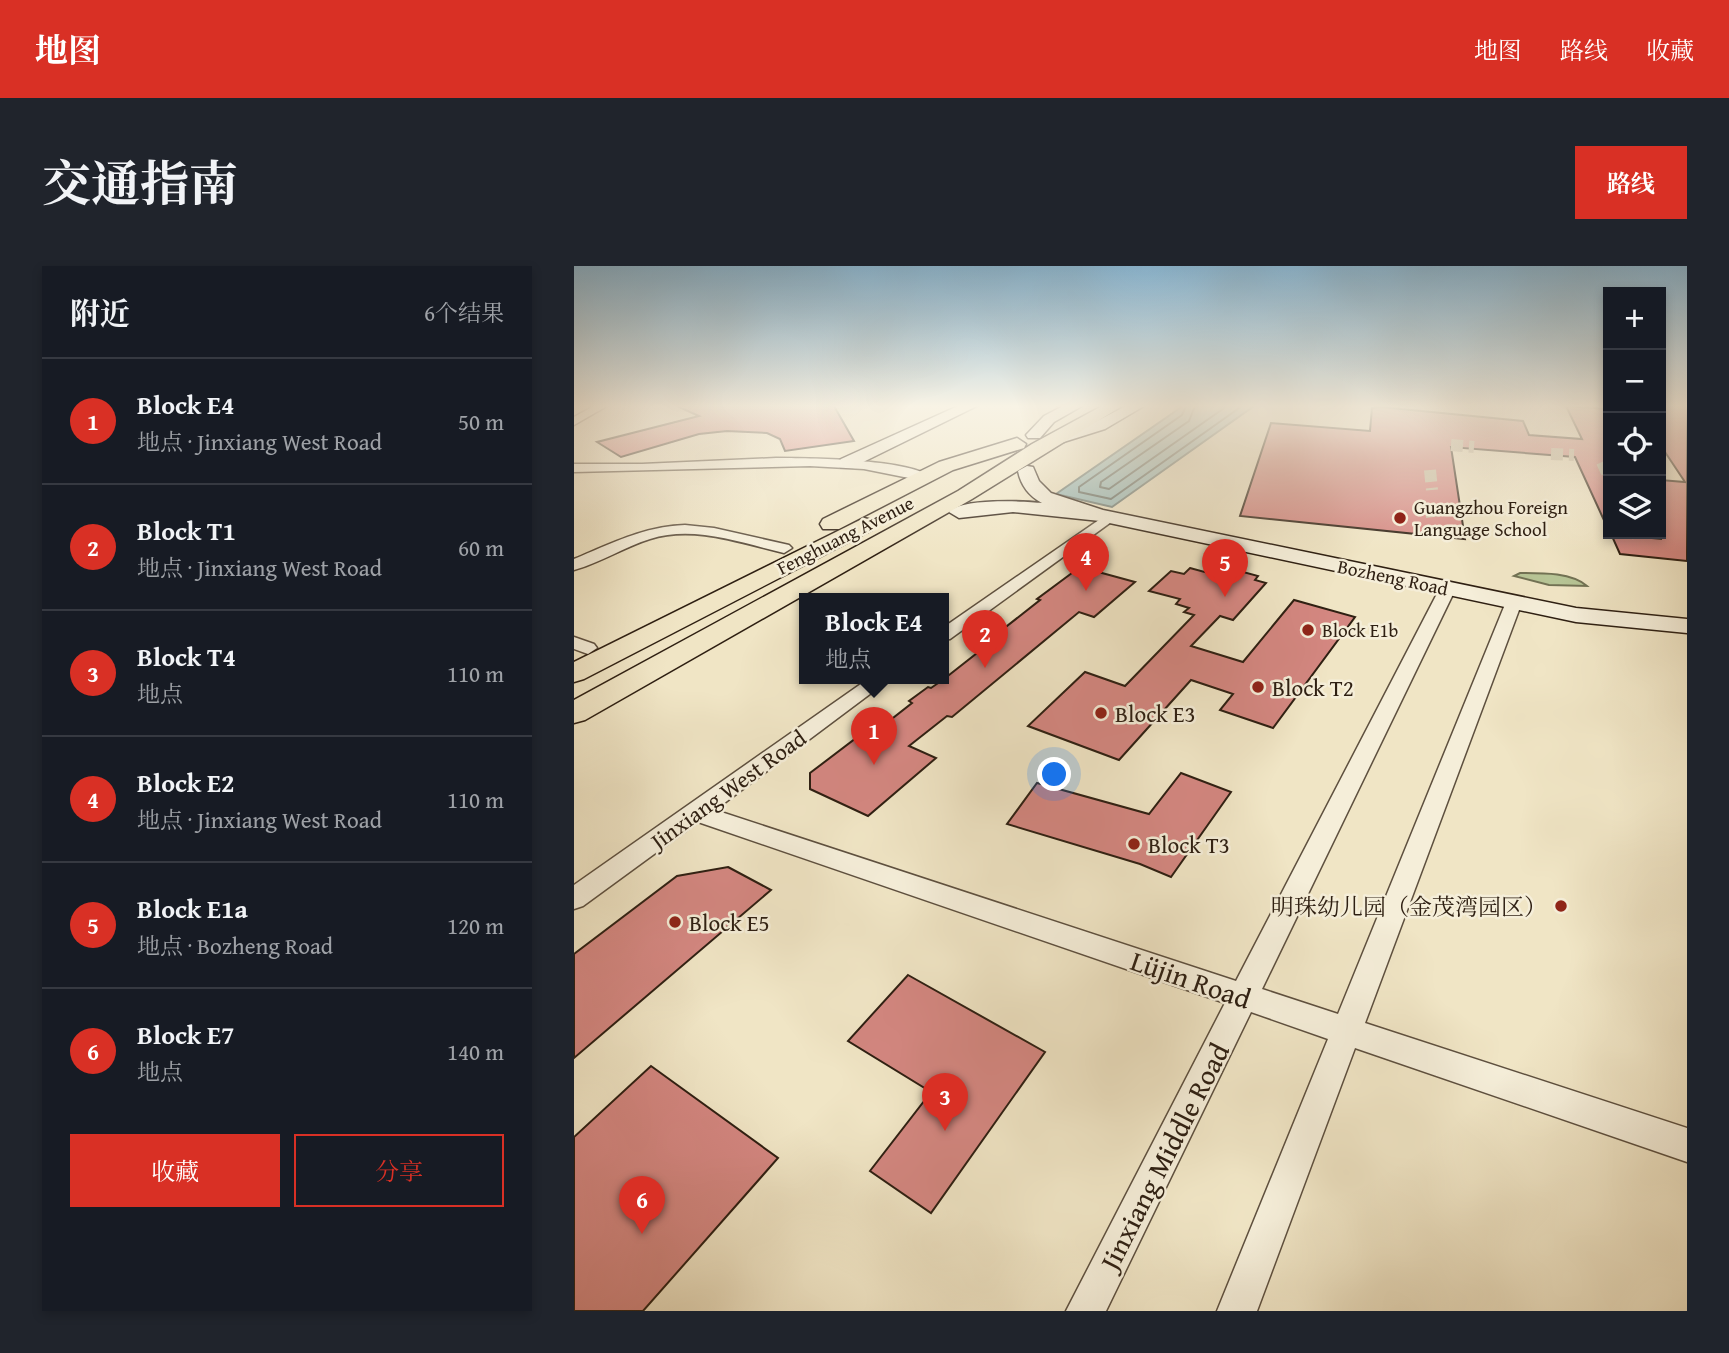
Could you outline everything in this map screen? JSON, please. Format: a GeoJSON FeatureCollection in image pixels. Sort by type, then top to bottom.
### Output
{"type":"FeatureCollection","features":[{"type":"Feature","properties":{"kind":"main road"},"geometry":{"type":"LineString","coordinates":[[582,656],[784,548],[946,466],[988,455]]}},
{"type":"Feature","properties":{"kind":"main road","name":"Fenghuang Avenue"},"geometry":{"type":"LineString","coordinates":[[582,656],[1009,455]]}},
{"type":"Feature","properties":{"kind":"main road","name":"Fenghuang Avenue"},"geometry":{"type":"LineString","coordinates":[[574,713],[965,495],[1019,455]]}},
{"type":"Feature","properties":{"kind":"main road"},"geometry":{"type":"LineString","coordinates":[[823,593],[1027,471],[1032,455]]}},
{"type":"Feature","properties":{"kind":"main road"},"geometry":{"type":"LineString","coordinates":[[574,738],[799,607]]}},
{"type":"Feature","properties":{"kind":"street"},"geometry":{"type":"LineString","coordinates":[[847,463],[865,455]]}},
{"type":"Feature","properties":{"kind":"street"},"geometry":{"type":"LineString","coordinates":[[574,468],[847,463],[924,477]]}},
{"type":"Feature","properties":{"kind":"street"},"geometry":{"type":"LineString","coordinates":[[1027,471],[1032,489],[1046,498],[1105,516]]}},
{"type":"Feature","properties":{"kind":"street"},"geometry":{"type":"LineString","coordinates":[[959,512],[1013,506],[1105,516]]}},
{"type":"Feature","properties":{"kind":"street"},"geometry":{"type":"LineString","coordinates":[[949,631],[1105,516]]}},
{"type":"Feature","properties":{"kind":"street","name":"Bozheng Road"},"geometry":{"type":"LineString","coordinates":[[1105,516],[1608,620],[1687,626]]}},
{"type":"Feature","properties":{"kind":"street"},"geometry":{"type":"LineString","coordinates":[[574,565],[640,537],[671,530],[691,530],[784,548]]}},
{"type":"Feature","properties":{"kind":"street","name":"Jinxiang Middle Road"},"geometry":{"type":"LineString","coordinates":[[1086,1311],[1448,588]]}},
{"type":"Feature","properties":{"kind":"street"},"geometry":{"type":"LineString","coordinates":[[1237,1311],[1514,601]]}},
{"type":"Feature","properties":{"kind":"street","name":"Jinxiang West Road"},"geometry":{"type":"LineString","coordinates":[[574,899],[874,684]]}},
{"type":"Feature","properties":{"kind":"street","name":"Lüjin Road"},"geometry":{"type":"LineString","coordinates":[[695,812],[1687,1145]]}},
{"type":"Feature","properties":{"kind":"green space"},"geometry":{"type":"Polygon","coordinates":[[[1520,573],[1564,576],[1587,586],[1549,585],[1514,576],[1520,573]]]}},
{"type":"Feature","properties":{"kind":"water"},"geometry":{"type":"Polygon","coordinates":[[[1113,455],[1185,455],[1112,507],[1056,494],[1113,455]]]}},
{"type":"Feature","properties":{"kind":"building"},"geometry":{"type":"Polygon","coordinates":[[[1260,455],[1452,455],[1465,539],[1240,516],[1260,455]]]}},
{"type":"Feature","properties":{"kind":"building"},"geometry":{"type":"Polygon","coordinates":[[[1547,455],[1603,455],[1603,518],[1575,457],[1547,455]]]}},
{"type":"Feature","properties":{"kind":"building"},"geometry":{"type":"Polygon","coordinates":[[[1667,455],[1687,455],[1687,561],[1620,554],[1613,539],[1666,539],[1666,480],[1685,482],[1667,455]]]}},
{"type":"Feature","properties":{"kind":"building"},"geometry":{"type":"Polygon","coordinates":[[[1080,567],[1135,582],[1094,617],[1079,612],[952,717],[947,716],[909,746],[936,758],[868,816],[810,789],[810,773],[868,729],[875,732],[928,687],[949,684],[949,675],[1005,631],[1002,630],[1040,600],[1037,599],[1080,567]]]}},
{"type":"Feature","properties":{"kind":"building"},"geometry":{"type":"Polygon","coordinates":[[[1190,568],[1208,573],[1212,569],[1225,572],[1229,568],[1258,576],[1255,580],[1266,583],[1233,620],[1220,616],[1191,646],[1243,662],[1294,600],[1355,617],[1273,728],[1220,710],[1233,694],[1191,680],[1119,760],[1028,726],[1085,672],[1125,686],[1194,615],[1184,612],[1189,608],[1176,604],[1180,599],[1149,591],[1171,571],[1184,574],[1190,568]]]}},
{"type":"Feature","properties":{"kind":"building","name":"Block T3"},"geometry":{"type":"Polygon","coordinates":[[[1181,773],[1231,792],[1171,877],[1140,864],[1007,824],[1037,783],[1149,814],[1181,773]]]}},
{"type":"Feature","properties":{"kind":"building","name":"Block E5"},"geometry":{"type":"Polygon","coordinates":[[[728,867],[771,890],[574,1058],[574,954],[677,876],[728,867]]]}},
{"type":"Feature","properties":{"kind":"building"},"geometry":{"type":"Polygon","coordinates":[[[908,975],[1045,1052],[931,1213],[870,1171],[931,1092],[848,1041],[908,975]]]}},
{"type":"Feature","properties":{"kind":"building"},"geometry":{"type":"Polygon","coordinates":[[[651,1066],[778,1158],[643,1311],[574,1311],[574,1137],[651,1066]]]}},
{"type":"Feature","properties":{"kind":"tunnel"},"geometry":{"type":"LineString","coordinates":[[1569,455],[1574,455]]}},
{"type":"Feature","properties":{"kind":"tunnel"},"geometry":{"type":"LineString","coordinates":[[1430,470],[1432,490]]}},
{"type":"Feature","properties":{"kind":"tunnel"},"geometry":{"type":"LineString","coordinates":[[1433,508],[1434,517]]}},
{"type":"Feature","properties":{"kind":"place","name":"Guangzhou Foreign Language School"},"geometry":{"type":"Point","coordinates":[1400,518]}},
{"type":"Feature","properties":{"kind":"place","name":"Block E2"},"geometry":{"type":"Point","coordinates":[1086,591]}},
{"type":"Feature","properties":{"kind":"place","name":"Block E1a"},"geometry":{"type":"Point","coordinates":[1225,597]}},
{"type":"Feature","properties":{"kind":"place","name":"Block E1b"},"geometry":{"type":"Point","coordinates":[1308,630]}},
{"type":"Feature","properties":{"kind":"place","name":"Block T1"},"geometry":{"type":"Point","coordinates":[985,668]}},
{"type":"Feature","properties":{"kind":"place","name":"Block T2"},"geometry":{"type":"Point","coordinates":[1258,687]}},
{"type":"Feature","properties":{"kind":"place","name":"Block E3"},"geometry":{"type":"Point","coordinates":[1101,713]}},
{"type":"Feature","properties":{"kind":"place","name":"Block E4"},"geometry":{"type":"Point","coordinates":[874,765]}},
{"type":"Feature","properties":{"kind":"place","name":"Block T3"},"geometry":{"type":"Point","coordinates":[1134,844]}},
{"type":"Feature","properties":{"kind":"place","name":"明珠幼儿园（金茂湾园区）"},"geometry":{"type":"Point","coordinates":[1561,906]}},
{"type":"Feature","properties":{"kind":"place","name":"Block E5"},"geometry":{"type":"Point","coordinates":[675,922]}},
{"type":"Feature","properties":{"kind":"place","name":"Block T4"},"geometry":{"type":"Point","coordinates":[945,1131]}},
{"type":"Feature","properties":{"kind":"place","name":"Block E7"},"geometry":{"type":"Point","coordinates":[642,1234]}}]}
